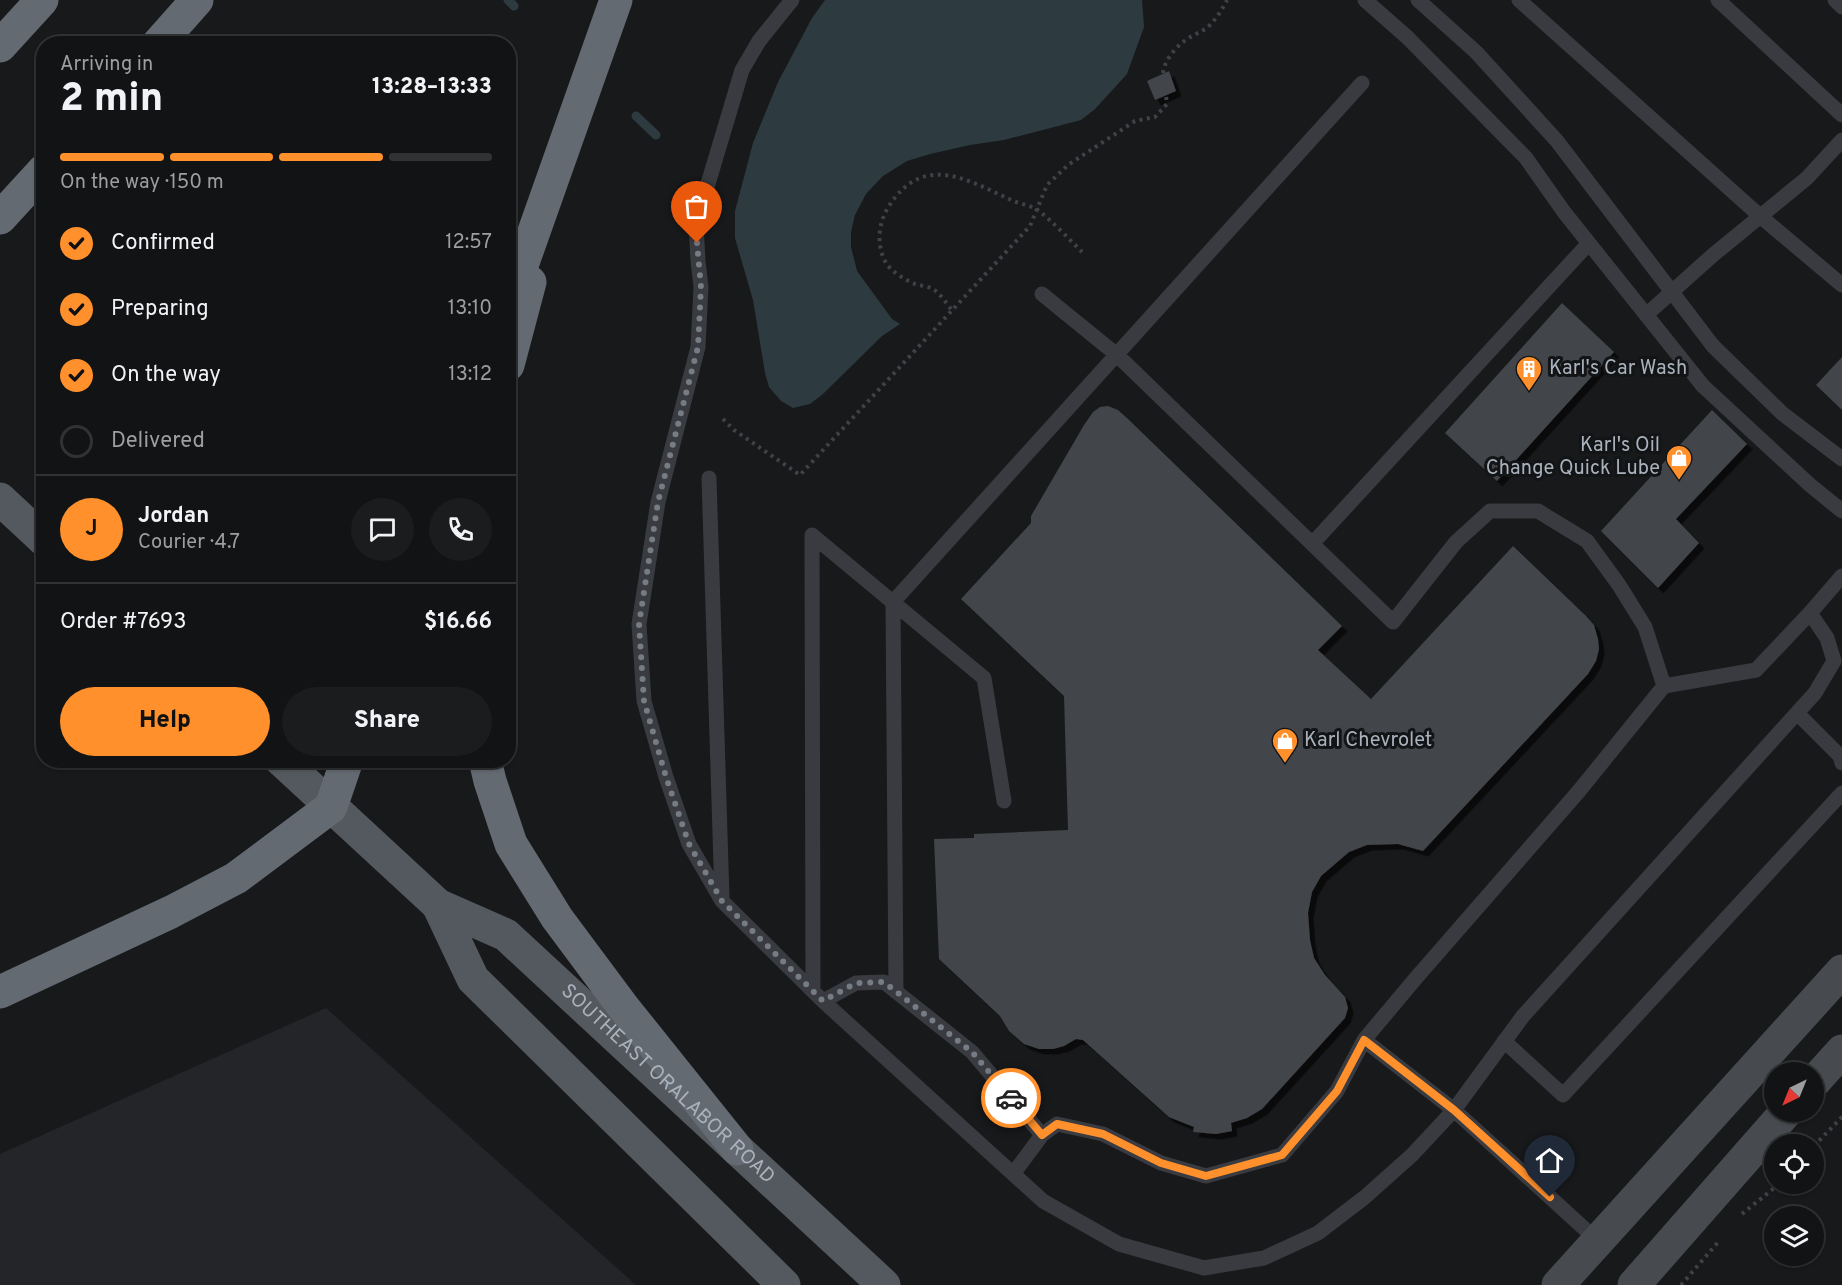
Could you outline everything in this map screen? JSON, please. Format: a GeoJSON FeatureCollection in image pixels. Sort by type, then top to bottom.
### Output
{"type":"FeatureCollection","features":[{"type":"Feature","properties":{"kind":"highway"},"geometry":{"type":"LineString","coordinates":[[0,46],[42,0]]}},
{"type":"Feature","properties":{"kind":"highway"},"geometry":{"type":"LineString","coordinates":[[165,36],[197,0]]}},
{"type":"Feature","properties":{"kind":"highway"},"geometry":{"type":"LineString","coordinates":[[516,282],[616,0]]}},
{"type":"Feature","properties":{"kind":"highway"},"geometry":{"type":"LineString","coordinates":[[516,334],[563,150]]}},
{"type":"Feature","properties":{"kind":"highway"},"geometry":{"type":"LineString","coordinates":[[0,218],[36,179]]}},
{"type":"Feature","properties":{"kind":"highway"},"geometry":{"type":"LineString","coordinates":[[0,992],[171,912],[236,878],[331,807],[344,768]]}},
{"type":"Feature","properties":{"kind":"highway"},"geometry":{"type":"LineString","coordinates":[[487,768],[511,844],[557,918],[624,1008],[737,1149]]}},
{"type":"Feature","properties":{"kind":"main road"},"geometry":{"type":"LineString","coordinates":[[0,499],[36,533]]}},
{"type":"Feature","properties":{"kind":"main road","name":"SOUTHEAST ORALABOR ROAD"},"geometry":{"type":"LineString","coordinates":[[290,768],[438,905],[506,935],[884,1285]]}},
{"type":"Feature","properties":{"kind":"main road","name":"SOUTHEAST ORALABOR ROAD"},"geometry":{"type":"LineString","coordinates":[[438,905],[473,979],[784,1285]]}},
{"type":"Feature","properties":{"kind":"main road"},"geometry":{"type":"LineString","coordinates":[[1558,1285],[1842,971]]}},
{"type":"Feature","properties":{"kind":"main road"},"geometry":{"type":"LineString","coordinates":[[1824,1071],[1842,1051]]}},
{"type":"Feature","properties":{"kind":"main road"},"geometry":{"type":"LineString","coordinates":[[1634,1285],[1777,1122]]}},
{"type":"Feature","properties":{"kind":"lane"},"geometry":{"type":"LineString","coordinates":[[792,0],[759,41],[742,70],[696,224],[701,287],[698,347],[658,502],[639,624],[644,701],[666,777],[689,844],[722,901],[818,996],[1043,1201],[1119,1244],[1204,1268],[1264,1258],[1318,1233],[1365,1197],[1412,1155],[1454,1110],[1523,1016],[1815,693],[1834,661],[1827,638],[1810,613]]}},
{"type":"Feature","properties":{"kind":"lane"},"geometry":{"type":"LineString","coordinates":[[1365,0],[1407,37],[1526,158],[1564,212],[1703,386],[1810,485],[1842,511]]}},
{"type":"Feature","properties":{"kind":"lane"},"geometry":{"type":"LineString","coordinates":[[1418,0],[1476,52],[1557,141],[1713,346],[1783,414],[1842,459]]}},
{"type":"Feature","properties":{"kind":"lane"},"geometry":{"type":"LineString","coordinates":[[1432,12],[1443,0]]}},
{"type":"Feature","properties":{"kind":"lane"},"geometry":{"type":"LineString","coordinates":[[1519,0],[1760,216],[1842,285]]}},
{"type":"Feature","properties":{"kind":"lane"},"geometry":{"type":"LineString","coordinates":[[1718,0],[1842,115]]}},
{"type":"Feature","properties":{"kind":"lane"},"geometry":{"type":"LineString","coordinates":[[1835,0],[1842,7]]}},
{"type":"Feature","properties":{"kind":"lane"},"geometry":{"type":"LineString","coordinates":[[896,992],[893,603],[1362,83]]}},
{"type":"Feature","properties":{"kind":"lane"},"geometry":{"type":"LineString","coordinates":[[1646,315],[1713,255],[1807,178],[1842,140]]}},
{"type":"Feature","properties":{"kind":"lane"},"geometry":{"type":"LineString","coordinates":[[1312,544],[1589,243]]}},
{"type":"Feature","properties":{"kind":"lane"},"geometry":{"type":"LineString","coordinates":[[1042,294],[1116,355],[1393,622],[1456,542],[1490,511],[1538,511],[1587,541],[1619,585],[1645,627],[1664,686]]}},
{"type":"Feature","properties":{"kind":"lane"},"geometry":{"type":"LineString","coordinates":[[709,478],[722,901]]}},
{"type":"Feature","properties":{"kind":"lane"},"geometry":{"type":"LineString","coordinates":[[818,996],[812,535],[984,678],[1004,801]]}},
{"type":"Feature","properties":{"kind":"lane"},"geometry":{"type":"LineString","coordinates":[[1013,1174],[1042,1135],[1057,1124],[1103,1134],[1161,1163],[1206,1176],[1282,1155],[1337,1091],[1364,1040],[1579,791],[1664,686],[1756,670],[1842,576]]}},
{"type":"Feature","properties":{"kind":"lane"},"geometry":{"type":"LineString","coordinates":[[1797,714],[1840,756],[1842,763]]}},
{"type":"Feature","properties":{"kind":"lane"},"geometry":{"type":"LineString","coordinates":[[1504,1041],[1563,1095],[1842,793]]}},
{"type":"Feature","properties":{"kind":"lane"},"geometry":{"type":"LineString","coordinates":[[818,996],[856,983],[884,982],[972,1052],[1042,1135]]}},
{"type":"Feature","properties":{"kind":"lane"},"geometry":{"type":"LineString","coordinates":[[1364,1040],[1454,1110],[1598,1241]]}},
{"type":"Feature","properties":{"kind":"path"},"geometry":{"type":"LineString","coordinates":[[1163,73],[1170,56],[1183,42],[1207,28],[1220,14],[1227,0]]}},
{"type":"Feature","properties":{"kind":"path"},"geometry":{"type":"LineString","coordinates":[[723,419],[734,430],[800,475],[1030,226],[1047,185],[1068,165],[1135,121],[1155,117],[1167,104],[1166,96]]}},
{"type":"Feature","properties":{"kind":"path"},"geometry":{"type":"LineString","coordinates":[[951,309],[933,289],[901,277],[887,265],[880,250],[880,231],[885,213],[894,199],[908,185],[924,177],[946,175],[964,178],[1037,209],[1082,252]]}},
{"type":"Feature","properties":{"kind":"path"},"geometry":{"type":"LineString","coordinates":[[1824,1136],[1842,1117]]}},
{"type":"Feature","properties":{"kind":"path"},"geometry":{"type":"LineString","coordinates":[[1741,1215],[1767,1194]]}},
{"type":"Feature","properties":{"kind":"path"},"geometry":{"type":"LineString","coordinates":[[1681,1285],[1726,1233]]}},
{"type":"Feature","properties":{"kind":"shaded area"},"geometry":{"type":"Polygon","coordinates":[[[825,0],[1142,0],[1144,27],[1127,74],[1095,109],[1081,120],[1004,140],[970,145],[907,161],[883,176],[866,194],[855,215],[851,232],[851,247],[857,271],[892,319],[900,324],[882,336],[823,394],[810,404],[793,408],[781,401],[769,387],[753,300],[735,238],[735,211],[753,143],[778,82],[812,18],[825,0]]]}},
{"type":"Feature","properties":{"kind":"shaded area"},"geometry":{"type":"Polygon","coordinates":[[[326,1008],[636,1285],[0,1285],[0,1154],[326,1008]]]}},
{"type":"Feature","properties":{"kind":"building"},"geometry":{"type":"Polygon","coordinates":[[[1169,71],[1176,91],[1155,100],[1147,81],[1169,71]]]}},
{"type":"Feature","properties":{"kind":"building","name":"Karl's Car Wash"},"geometry":{"type":"Polygon","coordinates":[[[1562,303],[1614,352],[1497,481],[1445,433],[1562,303]]]}},
{"type":"Feature","properties":{"kind":"building"},"geometry":{"type":"Polygon","coordinates":[[[1842,357],[1842,410],[1816,385],[1842,357]]]}},
{"type":"Feature","properties":{"kind":"building","name":"Karl Chevrolet"},"geometry":{"type":"Polygon","coordinates":[[[1108,406],[1118,410],[1128,419],[1342,626],[1318,650],[1371,699],[1513,546],[1586,616],[1594,625],[1598,639],[1599,649],[1596,661],[1588,674],[1423,851],[1398,844],[1367,845],[1349,852],[1321,876],[1312,892],[1308,913],[1310,940],[1314,958],[1325,975],[1345,997],[1348,1008],[1345,1018],[1262,1109],[1247,1118],[1231,1123],[1232,1131],[1216,1134],[1193,1132],[1194,1127],[1169,1117],[1083,1040],[1076,1039],[1053,1049],[1039,1049],[1024,1044],[1009,1031],[1000,1016],[939,959],[934,839],[974,838],[974,834],[1068,830],[1064,696],[961,599],[1031,523],[1031,516],[1084,425],[1093,412],[1100,407],[1108,406]]]}},
{"type":"Feature","properties":{"kind":"building","name":"Karl's Oil Change Quick Lube"},"geometry":{"type":"Polygon","coordinates":[[[1712,410],[1747,444],[1676,519],[1699,543],[1658,588],[1601,531],[1712,410]]]}},
{"type":"Feature","properties":{"kind":"waterway"},"geometry":{"type":"LineString","coordinates":[[508,0],[514,6]]}},
{"type":"Feature","properties":{"kind":"waterway"},"geometry":{"type":"LineString","coordinates":[[636,116],[656,135]]}},
{"type":"Feature","properties":{"kind":"way so far"},"geometry":{"type":"LineString","coordinates":[[697,243],[701,287],[698,347],[658,502],[639,624],[644,701],[666,777],[689,844],[722,901],[823,1001],[856,983],[884,982],[972,1052],[1011,1098]]}},
{"type":"Feature","properties":{"kind":"place","name":"Karl's Car Wash"},"geometry":{"type":"Point","coordinates":[1529,392]}},
{"type":"Feature","properties":{"kind":"place","name":"Karl's Oil Change Quick Lube"},"geometry":{"type":"Point","coordinates":[1679,481]}},
{"type":"Feature","properties":{"kind":"place","name":"Karl Chevrolet"},"geometry":{"type":"Point","coordinates":[1285,764]}},
{"type":"Feature","properties":{"kind":"route"},"geometry":{"type":"LineString","coordinates":[[1011,1098],[1042,1135],[1057,1124],[1103,1134],[1161,1163],[1206,1176],[1282,1155],[1337,1091],[1364,1040],[1454,1110],[1550,1197]]}}]}
